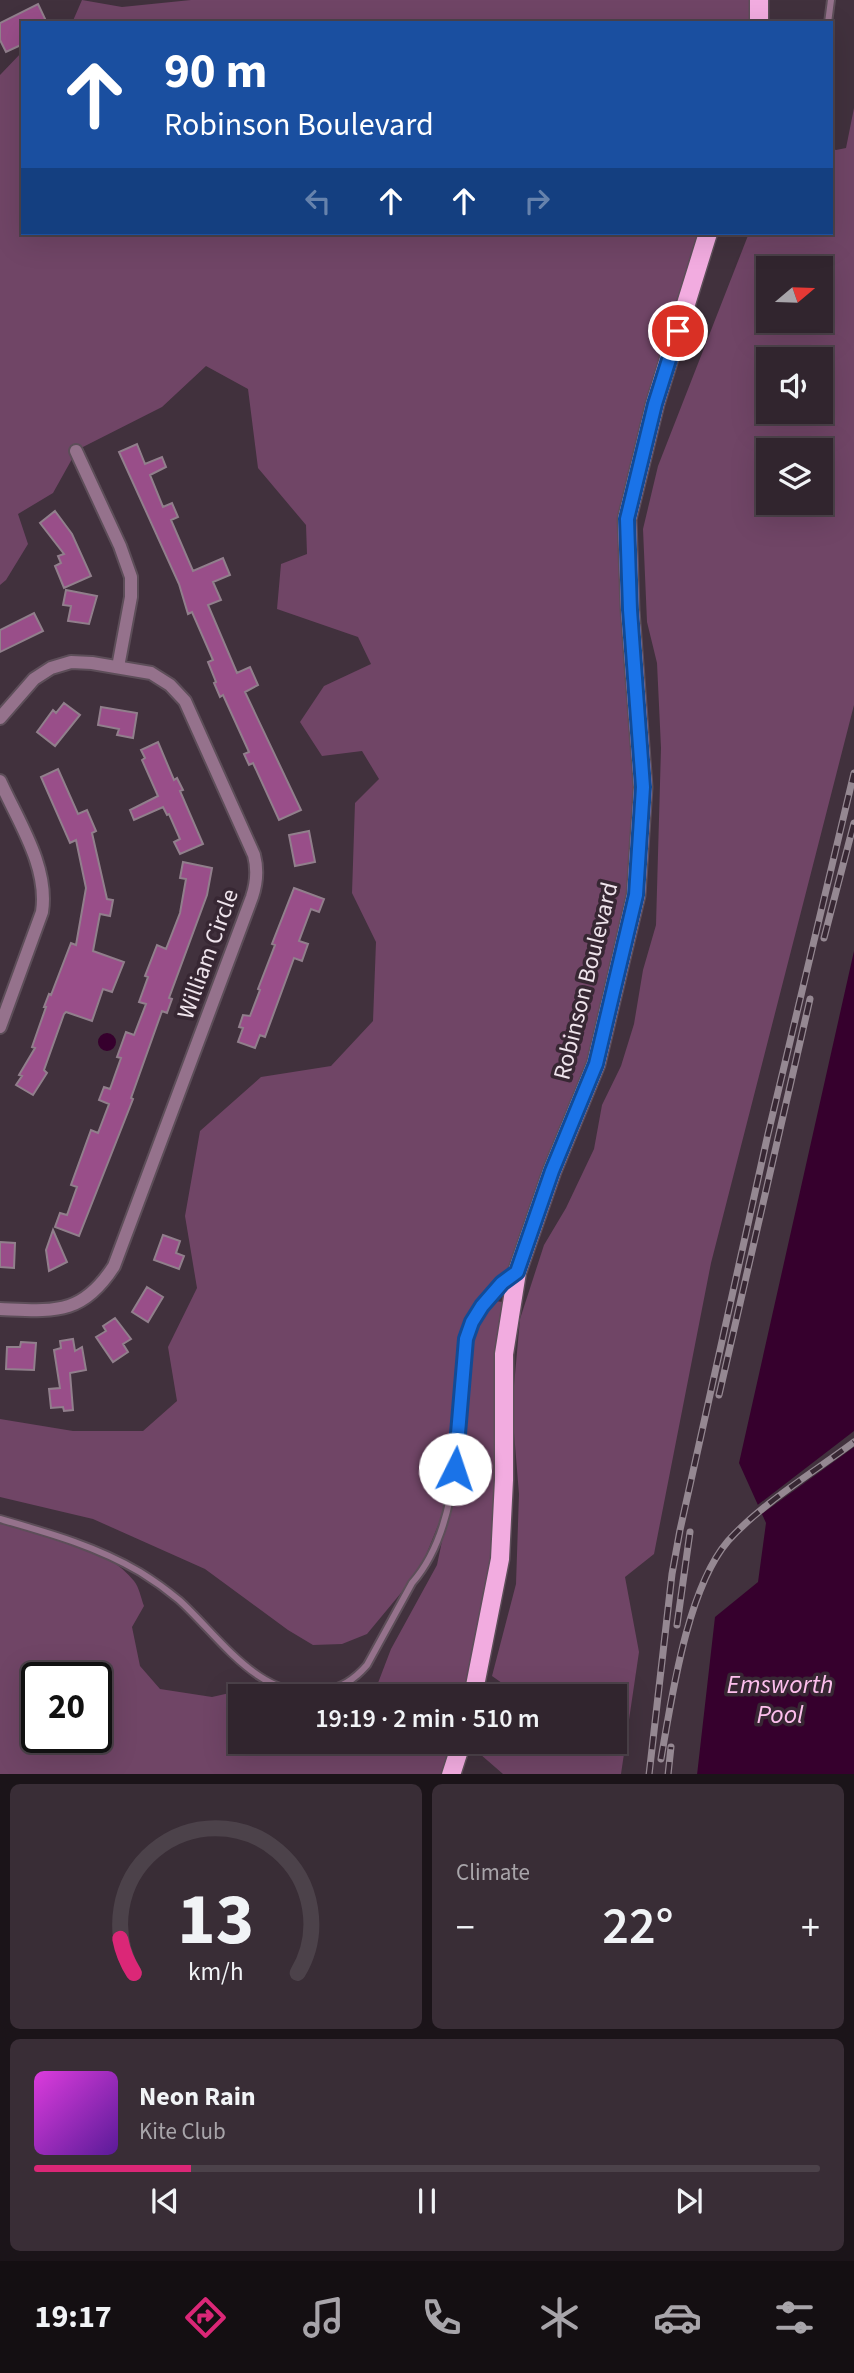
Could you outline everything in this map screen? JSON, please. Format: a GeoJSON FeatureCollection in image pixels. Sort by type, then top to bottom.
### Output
{"type":"FeatureCollection","features":[{"type":"Feature","properties":{"kind":"main road"},"geometry":{"type":"LineString","coordinates":[[759,0],[759,21]]}},
{"type":"Feature","properties":{"kind":"main road","name":"Robinson Boulevard"},"geometry":{"type":"LineString","coordinates":[[475,1684],[500,1559],[504,1480],[504,1354],[517,1272],[552,1171],[596,1064],[636,895],[643,787],[630,610],[627,519],[655,404],[707,235]]}},
{"type":"Feature","properties":{"kind":"main road"},"geometry":{"type":"LineString","coordinates":[[451,1774],[458,1754]]}},
{"type":"Feature","properties":{"kind":"street"},"geometry":{"type":"LineString","coordinates":[[76,452],[120,546],[131,577],[131,597],[118,667]]}},
{"type":"Feature","properties":{"kind":"street","name":"William Circle"},"geometry":{"type":"LineString","coordinates":[[0,718],[34,679],[51,668],[71,662],[151,673],[170,685],[185,701],[254,855],[257,869],[257,883],[114,1266],[102,1286],[85,1300],[63,1309],[0,1309]]}},
{"type":"Feature","properties":{"kind":"street"},"geometry":{"type":"LineString","coordinates":[[0,780],[34,857],[44,886],[44,897],[42,912],[0,1027]]}},
{"type":"Feature","properties":{"kind":"lane"},"geometry":{"type":"LineString","coordinates":[[828,21],[831,0]]}},
{"type":"Feature","properties":{"kind":"lane"},"geometry":{"type":"LineString","coordinates":[[0,1519],[62,1536],[105,1553],[141,1573],[177,1599],[255,1674],[273,1685],[292,1692],[311,1693],[344,1685],[357,1677],[367,1665],[433,1550],[455,1469],[466,1339],[482,1306],[502,1283],[517,1272]]}},
{"type":"Feature","properties":{"kind":"shaded area"},"geometry":{"type":"Polygon","coordinates":[[[82,0],[122,7],[191,0],[755,0],[755,21],[73,21],[82,0]]]}},
{"type":"Feature","properties":{"kind":"shaded area"},"geometry":{"type":"Polygon","coordinates":[[[21,53],[21,235],[704,235],[620,515],[638,788],[632,895],[592,1062],[515,1271],[470,1321],[453,1469],[441,1518],[420,1570],[367,1634],[342,1644],[313,1645],[288,1630],[205,1569],[93,1519],[0,1497],[0,1419],[73,1431],[143,1431],[177,1401],[168,1347],[197,1288],[185,1216],[200,1131],[261,1077],[331,1066],[373,1021],[376,942],[352,893],[355,803],[379,779],[362,751],[322,756],[300,722],[324,686],[371,664],[358,637],[277,609],[281,564],[307,554],[306,525],[258,468],[248,389],[206,366],[162,407],[77,450],[53,493],[18,514],[28,544],[6,580],[0,585],[0,75],[21,53]]]}},
{"type":"Feature","properties":{"kind":"shaded area"},"geometry":{"type":"Polygon","coordinates":[[[854,108],[854,705],[711,1263],[654,1554],[625,1577],[639,1652],[627,1733],[627,1684],[503,1684],[492,1676],[516,1584],[519,1494],[512,1408],[520,1319],[544,1245],[566,1208],[594,1149],[602,1105],[621,1066],[634,1024],[643,970],[656,925],[661,748],[657,663],[647,622],[643,529],[658,466],[748,235],[833,235],[833,149],[846,148],[854,108]]]}},
{"type":"Feature","properties":{"kind":"shaded area"},"geometry":{"type":"Polygon","coordinates":[[[495,1301],[503,1302],[509,1310],[498,1558],[472,1684],[378,1684],[391,1649],[437,1565],[457,1470],[467,1340],[483,1307],[495,1301]]]}},
{"type":"Feature","properties":{"kind":"shaded area"},"geometry":{"type":"Polygon","coordinates":[[[0,1522],[90,1549],[107,1558],[134,1581],[144,1606],[132,1627],[140,1666],[160,1689],[212,1697],[228,1693],[228,1754],[454,1754],[448,1774],[0,1774],[0,1522]]]}},
{"type":"Feature","properties":{"kind":"shaded area"},"geometry":{"type":"Polygon","coordinates":[[[480,1754],[624,1754],[621,1774],[503,1774],[480,1754]]]}},
{"type":"Feature","properties":{"kind":"water","name":"Emsworth Pool"},"geometry":{"type":"Polygon","coordinates":[[[854,951],[854,1774],[697,1774],[715,1617],[758,1582],[766,1523],[739,1463],[854,951]]]}},
{"type":"Feature","properties":{"kind":"water"},"geometry":{"type":"Polygon","coordinates":[[[107,1033],[113,1036],[116,1042],[113,1048],[107,1051],[101,1048],[98,1042],[101,1036],[107,1033]]]}},
{"type":"Feature","properties":{"kind":"pier"},"geometry":{"type":"Polygon","coordinates":[[[854,1431],[854,1447],[759,1516],[755,1507],[854,1431]]]}},
{"type":"Feature","properties":{"kind":"building"},"geometry":{"type":"Polygon","coordinates":[[[38,4],[46,21],[21,21],[21,45],[6,52],[0,40],[0,23],[38,4]]]}},
{"type":"Feature","properties":{"kind":"building"},"geometry":{"type":"Polygon","coordinates":[[[137,444],[145,464],[162,457],[166,467],[150,475],[163,507],[172,503],[178,517],[171,520],[193,571],[223,558],[230,575],[213,582],[221,600],[208,605],[237,673],[250,667],[258,685],[245,692],[301,810],[279,820],[253,763],[249,765],[244,754],[249,752],[223,695],[220,697],[214,683],[216,682],[208,662],[213,660],[192,612],[188,614],[179,584],[119,452],[137,444]]]}},
{"type":"Feature","properties":{"kind":"building"},"geometry":{"type":"Polygon","coordinates":[[[55,511],[72,534],[91,576],[64,588],[55,566],[61,563],[58,556],[64,554],[40,523],[55,511]]]}},
{"type":"Feature","properties":{"kind":"building"},"geometry":{"type":"Polygon","coordinates":[[[66,590],[97,596],[89,624],[68,621],[71,606],[63,605],[66,590]]]}},
{"type":"Feature","properties":{"kind":"building"},"geometry":{"type":"Polygon","coordinates":[[[34,613],[43,631],[0,652],[0,630],[34,613]]]}},
{"type":"Feature","properties":{"kind":"building"},"geometry":{"type":"Polygon","coordinates":[[[64,703],[80,715],[55,746],[37,732],[53,710],[56,713],[64,703]]]}},
{"type":"Feature","properties":{"kind":"building"},"geometry":{"type":"Polygon","coordinates":[[[101,707],[137,713],[133,738],[117,735],[119,729],[98,725],[101,707]]]}},
{"type":"Feature","properties":{"kind":"building"},"geometry":{"type":"Polygon","coordinates":[[[158,742],[174,780],[177,778],[183,790],[180,791],[203,844],[180,854],[174,842],[180,839],[163,807],[134,820],[130,810],[158,796],[142,760],[145,758],[141,750],[158,742]]]}},
{"type":"Feature","properties":{"kind":"building"},"geometry":{"type":"Polygon","coordinates":[[[58,769],[78,814],[87,810],[96,831],[92,833],[107,899],[113,900],[110,916],[100,914],[93,951],[124,962],[112,992],[103,989],[92,1021],[66,1012],[64,1014],[44,1070],[47,1073],[33,1095],[16,1085],[35,1048],[32,1047],[49,994],[51,995],[71,943],[76,945],[86,888],[76,840],[70,843],[41,777],[58,769]]]}},
{"type":"Feature","properties":{"kind":"building"},"geometry":{"type":"Polygon","coordinates":[[[309,831],[315,862],[295,866],[289,835],[309,831]]]}},
{"type":"Feature","properties":{"kind":"building"},"geometry":{"type":"Polygon","coordinates":[[[183,862],[212,868],[207,895],[169,998],[172,999],[167,1013],[162,1011],[131,1098],[133,1099],[79,1236],[55,1227],[60,1213],[67,1215],[77,1187],[71,1185],[91,1130],[98,1133],[109,1104],[99,1100],[104,1087],[110,1089],[121,1058],[117,1057],[126,1032],[134,1035],[146,1004],[139,1002],[148,977],[145,976],[157,945],[166,949],[180,913],[186,879],[180,878],[183,862]]]}},
{"type":"Feature","properties":{"kind":"building"},"geometry":{"type":"Polygon","coordinates":[[[294,888],[324,899],[319,912],[311,909],[299,941],[308,944],[302,961],[294,958],[265,1037],[260,1035],[255,1048],[238,1042],[243,1028],[239,1027],[243,1015],[250,1016],[275,945],[272,944],[294,888]]]}},
{"type":"Feature","properties":{"kind":"building"},"geometry":{"type":"Polygon","coordinates":[[[53,1230],[67,1262],[49,1271],[46,1250],[53,1230]]]}},
{"type":"Feature","properties":{"kind":"building"},"geometry":{"type":"Polygon","coordinates":[[[163,1235],[180,1241],[176,1253],[184,1256],[179,1269],[154,1260],[163,1235]]]}},
{"type":"Feature","properties":{"kind":"building"},"geometry":{"type":"Polygon","coordinates":[[[0,1242],[15,1243],[14,1268],[0,1267],[0,1242]]]}},
{"type":"Feature","properties":{"kind":"building"},"geometry":{"type":"Polygon","coordinates":[[[147,1287],[163,1297],[148,1322],[132,1312],[147,1287]]]}},
{"type":"Feature","properties":{"kind":"building"},"geometry":{"type":"Polygon","coordinates":[[[115,1318],[131,1339],[123,1344],[128,1352],[113,1362],[96,1337],[106,1331],[103,1326],[115,1318]]]}},
{"type":"Feature","properties":{"kind":"building"},"geometry":{"type":"Polygon","coordinates":[[[73,1339],[75,1351],[82,1347],[86,1370],[70,1373],[73,1410],[64,1411],[63,1407],[51,1408],[49,1389],[60,1388],[54,1350],[61,1348],[60,1341],[73,1339]]]}},
{"type":"Feature","properties":{"kind":"building"},"geometry":{"type":"Polygon","coordinates":[[[21,1342],[36,1343],[34,1370],[6,1369],[7,1347],[20,1347],[21,1342]]]}},
{"type":"Feature","properties":{"kind":"railway"},"geometry":{"type":"LineString","coordinates":[[649,1774],[672,1574],[680,1530],[768,1134],[854,773]]}},
{"type":"Feature","properties":{"kind":"railway"},"geometry":{"type":"LineString","coordinates":[[824,938],[854,823]]}},
{"type":"Feature","properties":{"kind":"railway"},"geometry":{"type":"LineString","coordinates":[[719,1395],[810,999]]}},
{"type":"Feature","properties":{"kind":"railway"},"geometry":{"type":"LineString","coordinates":[[661,1759],[683,1644],[702,1586],[714,1562],[728,1541],[756,1514],[854,1442]]}},
{"type":"Feature","properties":{"kind":"railway"},"geometry":{"type":"LineString","coordinates":[[677,1625],[690,1532]]}},
{"type":"Feature","properties":{"kind":"railway"},"geometry":{"type":"LineString","coordinates":[[668,1774],[671,1747]]}},
{"type":"Feature","properties":{"kind":"route"},"geometry":{"type":"LineString","coordinates":[[455,1469],[466,1339],[482,1306],[502,1283],[517,1272],[552,1171],[596,1064],[636,895],[643,787],[630,610],[627,519],[655,404],[678,331]]}}]}
